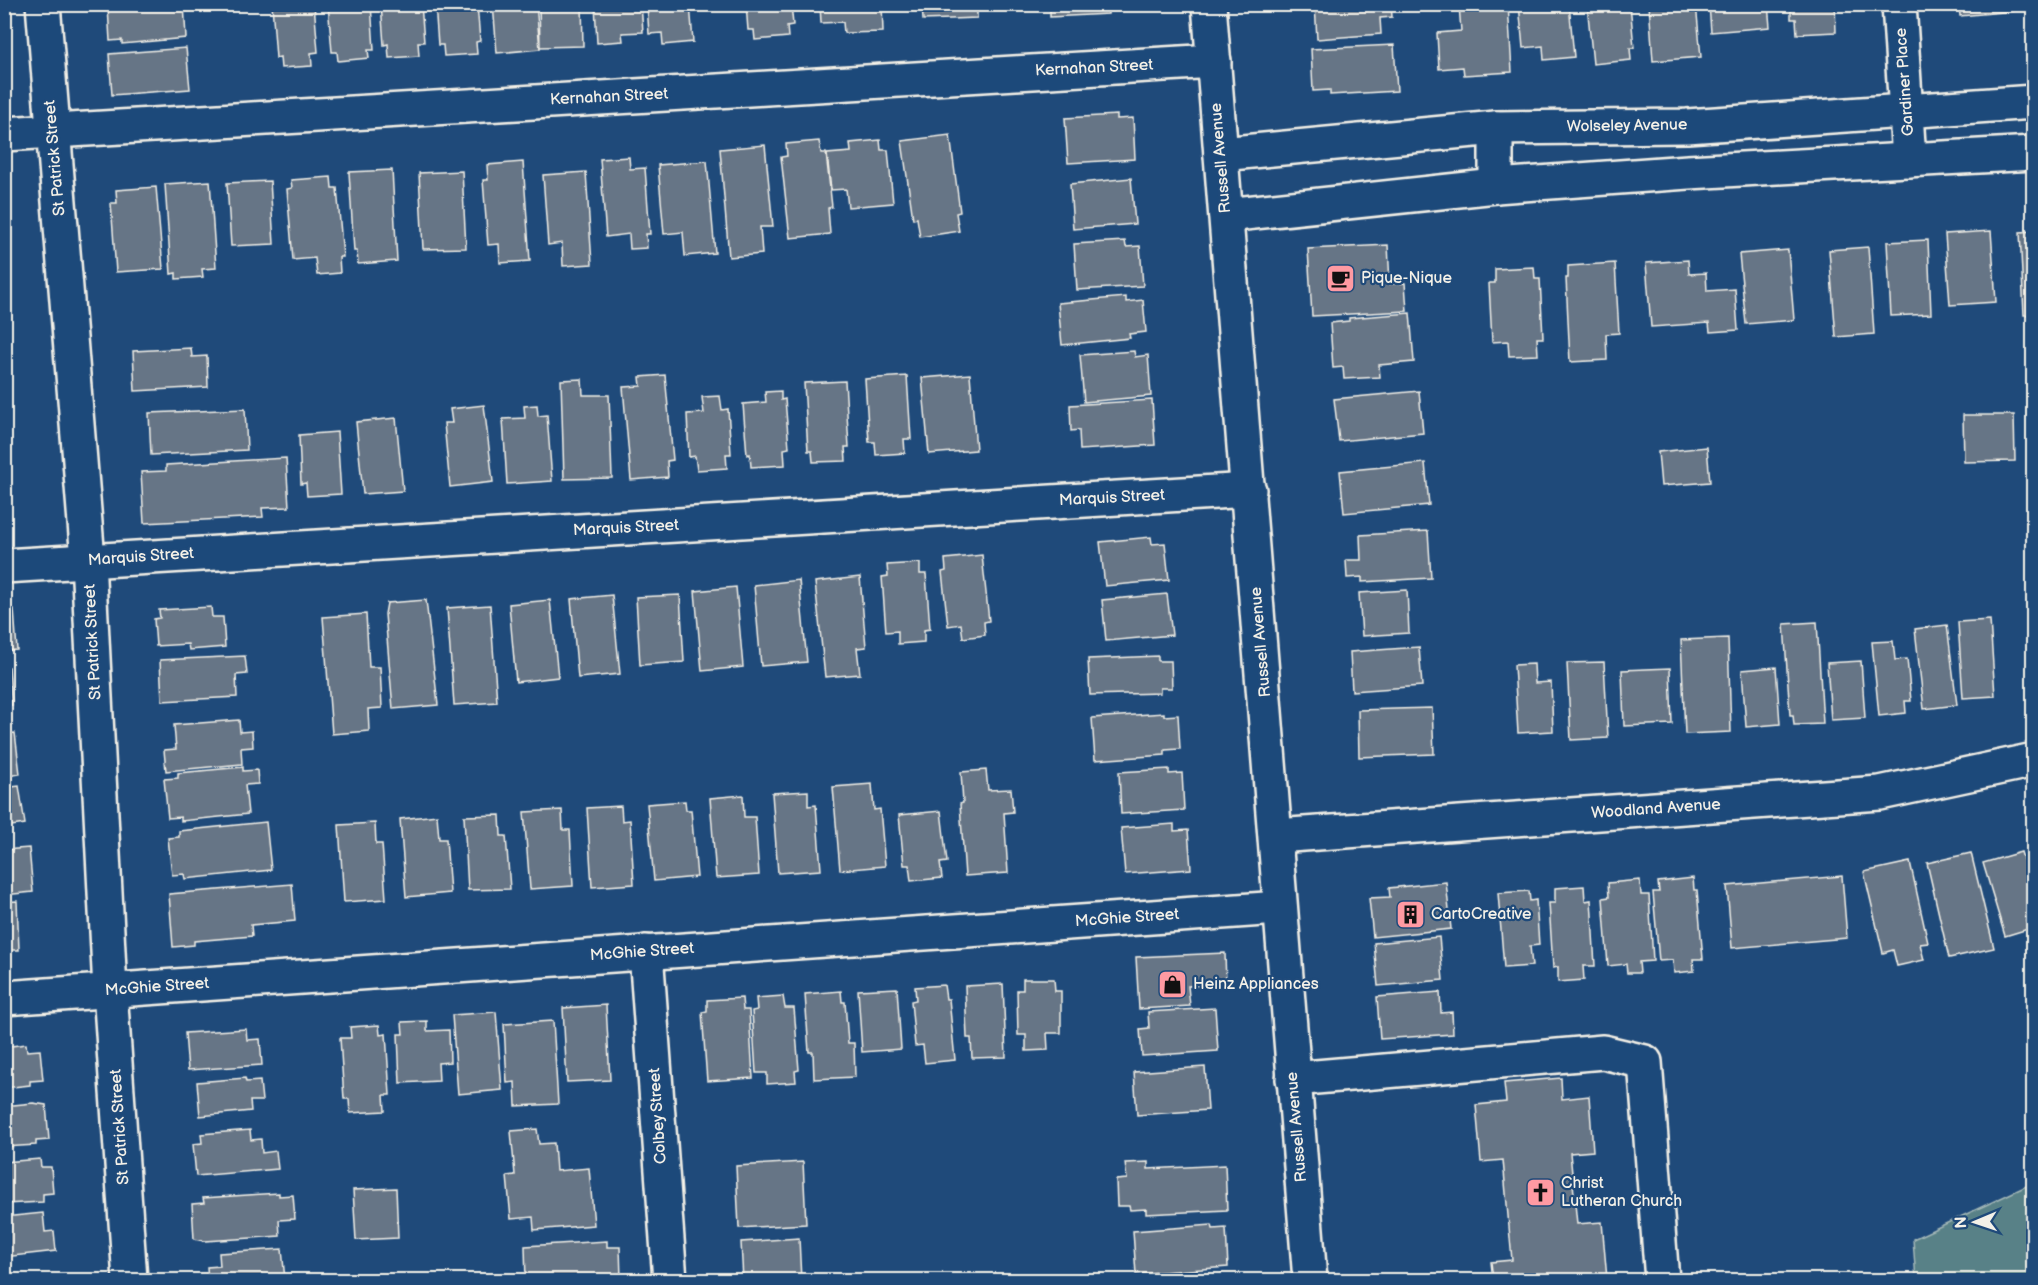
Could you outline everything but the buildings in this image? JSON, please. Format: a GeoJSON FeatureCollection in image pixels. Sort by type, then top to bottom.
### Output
{"type":"FeatureCollection","features":[{"type":"Feature","properties":{"kind":"street","name":"St Patrick Street"},"geometry":{"type":"LineString","coordinates":[[43,4],[88,560],[110,990],[130,1281]]}},
{"type":"Feature","properties":{"kind":"street","name":"Russell Avenue"},"geometry":{"type":"LineString","coordinates":[[1209,4],[1310,1281]]}},
{"type":"Feature","properties":{"kind":"street","name":"Gardiner Place"},"geometry":{"type":"LineString","coordinates":[[1899,4],[1909,160]]}},
{"type":"Feature","properties":{"kind":"street","name":"Kernahan Street"},"geometry":{"type":"LineString","coordinates":[[4,134],[1214,61]]}},
{"type":"Feature","properties":{"kind":"street","name":"Wolseley Avenue"},"geometry":{"type":"LineString","coordinates":[[1221,154],[1496,128],[1687,126],[2034,102]]}},
{"type":"Feature","properties":{"kind":"street"},"geometry":{"type":"LineString","coordinates":[[1687,126],[1688,172]]}},
{"type":"Feature","properties":{"kind":"street"},"geometry":{"type":"LineString","coordinates":[[1496,128],[1496,186]]}},
{"type":"Feature","properties":{"kind":"street"},"geometry":{"type":"LineString","coordinates":[[1226,215],[1496,186],[1688,172],[2034,153]]}},
{"type":"Feature","properties":{"kind":"street","name":"Marquis Street"},"geometry":{"type":"LineString","coordinates":[[4,566],[1249,490]]}},
{"type":"Feature","properties":{"kind":"street","name":"Woodland Avenue"},"geometry":{"type":"LineString","coordinates":[[1276,836],[1880,793],[2034,760]]}},
{"type":"Feature","properties":{"kind":"street","name":"McGhie Street"},"geometry":{"type":"LineString","coordinates":[[4,998],[1280,908]]}},
{"type":"Feature","properties":{"kind":"street","name":"Colbey Street"},"geometry":{"type":"LineString","coordinates":[[646,952],[670,1281]]}},
{"type":"Feature","properties":{"kind":"street"},"geometry":{"type":"LineString","coordinates":[[1293,1079],[1603,1052],[1645,1062],[1662,1281]]}},
{"type":"Feature","properties":{"kind":"green space"},"geometry":{"type":"Polygon","coordinates":[[[2033,1183],[2033,1280],[1916,1280],[1913,1239],[2033,1183]]]}},
{"type":"Feature","properties":{"kind":"place","name":"Pique-Nique"},"geometry":{"type":"Point","coordinates":[1340,278]}},
{"type":"Feature","properties":{"kind":"place","name":"CartoCreative"},"geometry":{"type":"Point","coordinates":[1410,914]}},
{"type":"Feature","properties":{"kind":"place","name":"Heinz Appliances"},"geometry":{"type":"Point","coordinates":[1172,984]}},
{"type":"Feature","properties":{"kind":"place","name":"Christ Lutheran Church"},"geometry":{"type":"Point","coordinates":[1540,1192]}}]}
